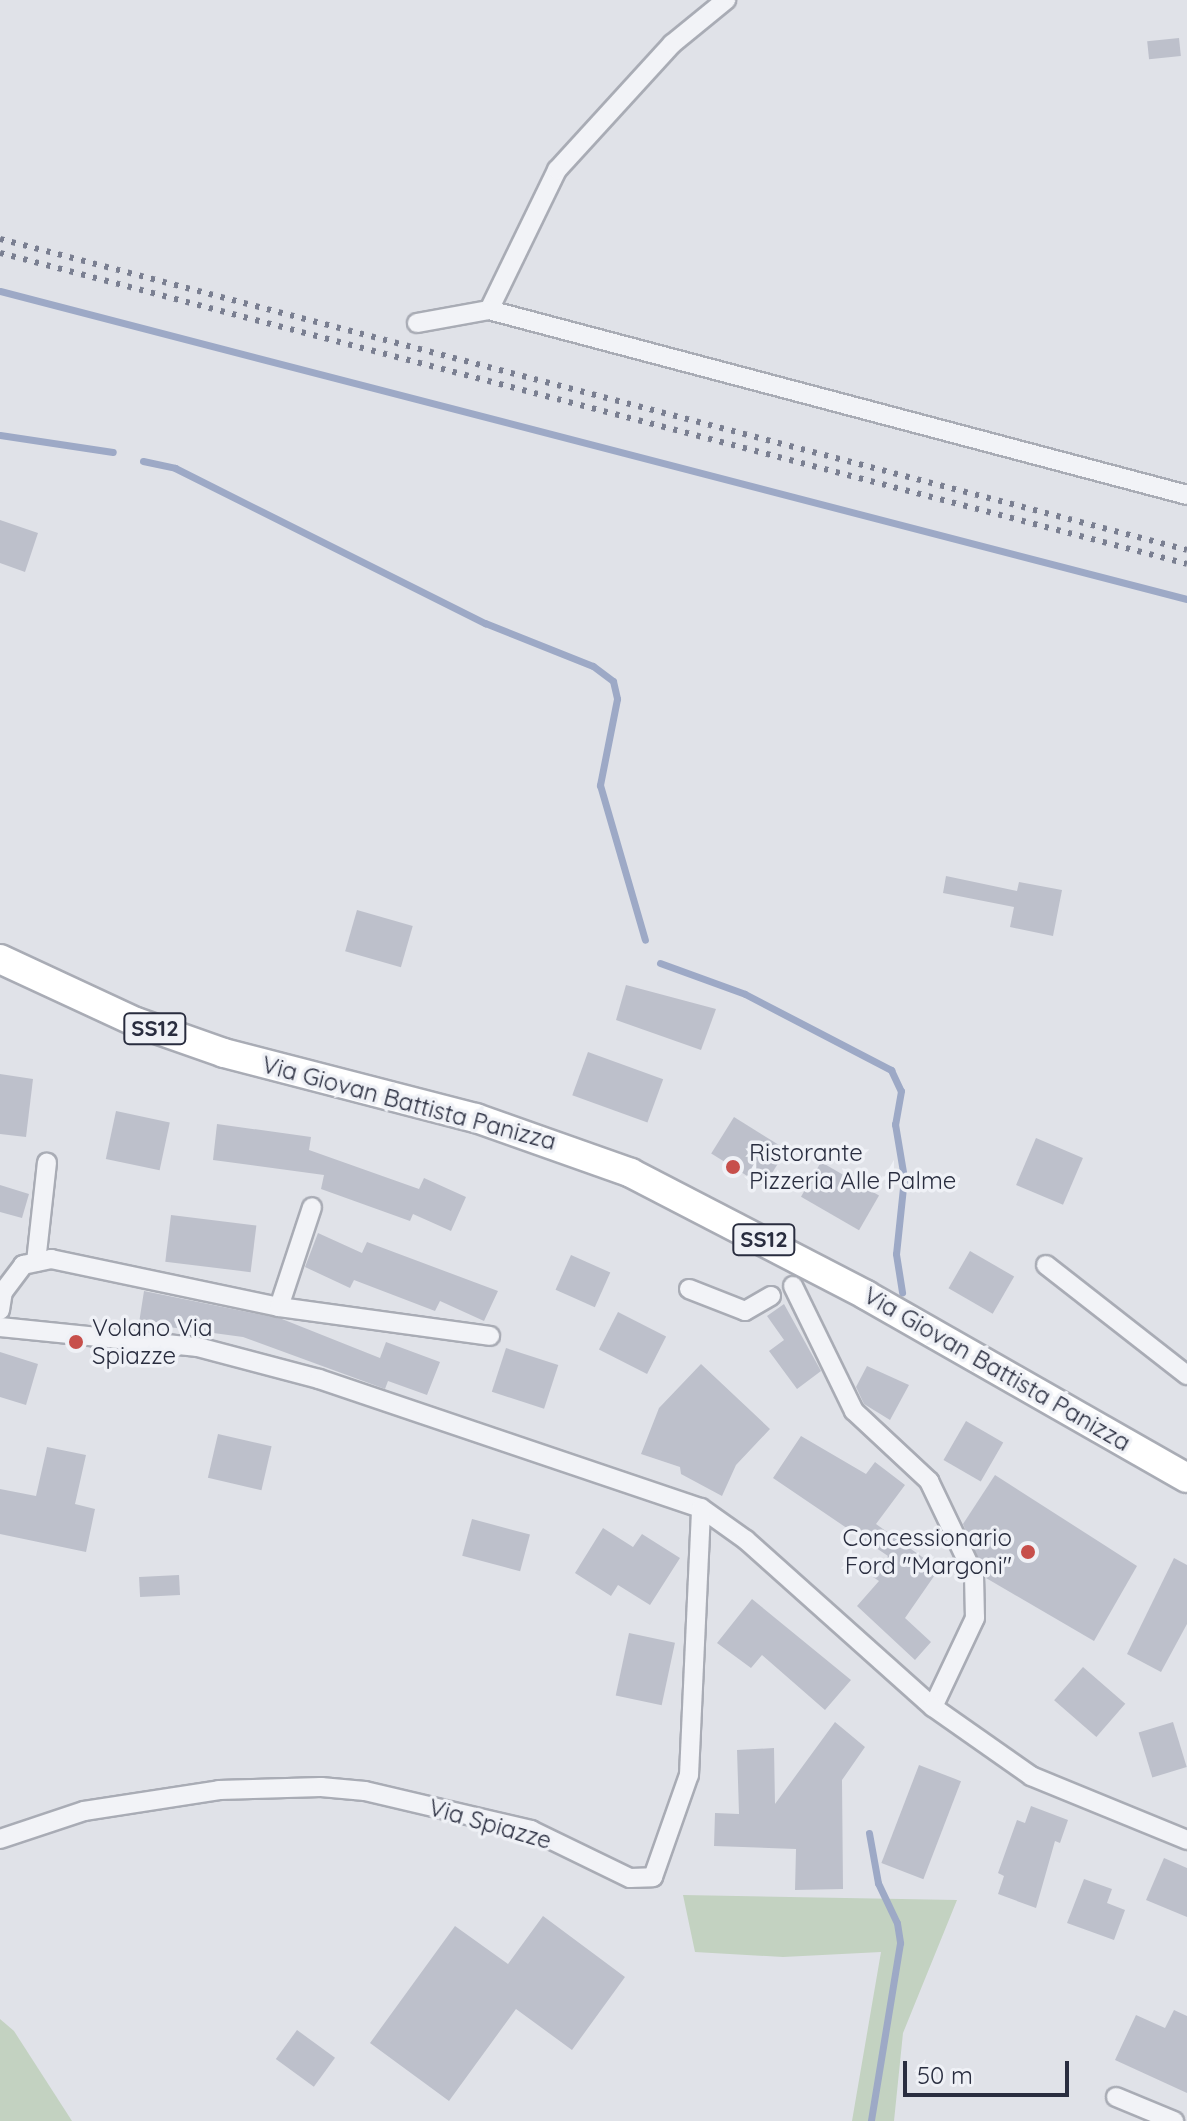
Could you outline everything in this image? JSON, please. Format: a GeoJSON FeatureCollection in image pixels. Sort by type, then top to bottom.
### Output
{"type":"FeatureCollection","features":[{"type":"Feature","properties":{"kind":"main road","name":"Via Giovan Battista Panizza"},"geometry":{"type":"LineString","coordinates":[[0,959],[136,1022],[224,1053],[476,1118],[631,1173],[843,1282],[1185,1476]]}},
{"type":"Feature","properties":{"kind":"street"},"geometry":{"type":"LineString","coordinates":[[489,310],[557,170],[672,44],[726,0]]}},
{"type":"Feature","properties":{"kind":"street"},"geometry":{"type":"LineString","coordinates":[[417,323],[489,310],[1187,495]]}},
{"type":"Feature","properties":{"kind":"street"},"geometry":{"type":"LineString","coordinates":[[36,1262],[47,1163]]}},
{"type":"Feature","properties":{"kind":"street"},"geometry":{"type":"LineString","coordinates":[[279,1307],[312,1207]]}},
{"type":"Feature","properties":{"kind":"street"},"geometry":{"type":"LineString","coordinates":[[490,1336],[279,1307],[51,1259],[23,1265],[3,1292],[0,1310],[0,1327],[68,1330],[228,1355],[333,1383],[701,1508],[746,1540],[933,1707],[1031,1776],[1187,1840]]}},
{"type":"Feature","properties":{"kind":"street"},"geometry":{"type":"LineString","coordinates":[[1046,1265],[1187,1375]]}},
{"type":"Feature","properties":{"kind":"street"},"geometry":{"type":"LineString","coordinates":[[793,1286],[854,1411],[929,1481],[974,1575],[975,1618],[933,1707]]}},
{"type":"Feature","properties":{"kind":"street"},"geometry":{"type":"LineString","coordinates":[[689,1289],[745,1311],[771,1296]]}},
{"type":"Feature","properties":{"kind":"street","name":"Via Spiazze"},"geometry":{"type":"LineString","coordinates":[[0,1839],[84,1811],[219,1790],[309,1786],[365,1791],[531,1830],[630,1878],[653,1877],[689,1775],[701,1508]]}},
{"type":"Feature","properties":{"kind":"street"},"geometry":{"type":"LineString","coordinates":[[1116,2097],[1174,2121]]}},
{"type":"Feature","properties":{"kind":"green space"},"geometry":{"type":"Polygon","coordinates":[[[683,1895],[957,1900],[903,2033],[894,2121],[852,2121],[881,1952],[783,1957],[695,1952],[683,1895]]]}},
{"type":"Feature","properties":{"kind":"green space"},"geometry":{"type":"Polygon","coordinates":[[[0,2019],[14,2031],[72,2121],[0,2121],[0,2019]]]}},
{"type":"Feature","properties":{"kind":"building"},"geometry":{"type":"Polygon","coordinates":[[[1179,38],[1181,56],[1149,59],[1147,41],[1179,38]]]}},
{"type":"Feature","properties":{"kind":"building"},"geometry":{"type":"Polygon","coordinates":[[[0,520],[38,533],[25,572],[0,563],[0,520]]]}},
{"type":"Feature","properties":{"kind":"building"},"geometry":{"type":"Polygon","coordinates":[[[946,876],[1017,891],[1019,882],[1062,890],[1053,936],[1010,927],[1014,907],[943,893],[946,876]]]}},
{"type":"Feature","properties":{"kind":"building"},"geometry":{"type":"Polygon","coordinates":[[[357,910],[413,926],[401,967],[345,951],[357,910]]]}},
{"type":"Feature","properties":{"kind":"building"},"geometry":{"type":"Polygon","coordinates":[[[626,985],[716,1009],[701,1050],[616,1020],[626,985]]]}},
{"type":"Feature","properties":{"kind":"building"},"geometry":{"type":"Polygon","coordinates":[[[588,1052],[663,1079],[647,1123],[572,1095],[588,1052]]]}},
{"type":"Feature","properties":{"kind":"building"},"geometry":{"type":"Polygon","coordinates":[[[0,1074],[33,1079],[26,1137],[0,1134],[0,1074]]]}},
{"type":"Feature","properties":{"kind":"building"},"geometry":{"type":"Polygon","coordinates":[[[116,1111],[170,1122],[160,1170],[106,1159],[116,1111]]]}},
{"type":"Feature","properties":{"kind":"building"},"geometry":{"type":"Polygon","coordinates":[[[734,1117],[787,1150],[764,1186],[711,1153],[734,1117]]]}},
{"type":"Feature","properties":{"kind":"building"},"geometry":{"type":"Polygon","coordinates":[[[217,1124],[311,1137],[309,1150],[419,1189],[424,1178],[466,1197],[451,1231],[413,1214],[410,1221],[321,1189],[324,1175],[213,1160],[217,1124]]]}},
{"type":"Feature","properties":{"kind":"building"},"geometry":{"type":"Polygon","coordinates":[[[1036,1138],[1083,1158],[1063,1205],[1016,1185],[1036,1138]]]}},
{"type":"Feature","properties":{"kind":"building"},"geometry":{"type":"Polygon","coordinates":[[[821,1162],[879,1196],[859,1230],[801,1197],[821,1162]]]}},
{"type":"Feature","properties":{"kind":"building"},"geometry":{"type":"Polygon","coordinates":[[[0,1185],[29,1194],[22,1218],[0,1212],[0,1185]]]}},
{"type":"Feature","properties":{"kind":"building"},"geometry":{"type":"Polygon","coordinates":[[[171,1215],[256,1225],[251,1272],[165,1262],[171,1215]]]}},
{"type":"Feature","properties":{"kind":"building"},"geometry":{"type":"Polygon","coordinates":[[[318,1233],[362,1253],[367,1242],[498,1291],[484,1321],[440,1301],[435,1311],[354,1280],[350,1288],[305,1267],[318,1233]]]}},
{"type":"Feature","properties":{"kind":"building"},"geometry":{"type":"Polygon","coordinates":[[[970,1251],[1014,1276],[993,1314],[948,1288],[970,1251]]]}},
{"type":"Feature","properties":{"kind":"building"},"geometry":{"type":"Polygon","coordinates":[[[571,1255],[610,1272],[595,1307],[556,1290],[571,1255]]]}},
{"type":"Feature","properties":{"kind":"building"},"geometry":{"type":"Polygon","coordinates":[[[144,1291],[282,1319],[380,1358],[386,1342],[440,1362],[427,1395],[388,1381],[385,1389],[243,1337],[139,1323],[144,1291]]]}},
{"type":"Feature","properties":{"kind":"building"},"geometry":{"type":"Polygon","coordinates":[[[784,1304],[821,1371],[797,1389],[769,1351],[784,1340],[767,1316],[784,1304]]]}},
{"type":"Feature","properties":{"kind":"building"},"geometry":{"type":"Polygon","coordinates":[[[618,1312],[666,1337],[647,1374],[599,1349],[618,1312]]]}},
{"type":"Feature","properties":{"kind":"building"},"geometry":{"type":"Polygon","coordinates":[[[506,1348],[558,1365],[544,1409],[492,1392],[506,1348]]]}},
{"type":"Feature","properties":{"kind":"building"},"geometry":{"type":"Polygon","coordinates":[[[0,1352],[38,1364],[26,1405],[0,1397],[0,1352]]]}},
{"type":"Feature","properties":{"kind":"building"},"geometry":{"type":"Polygon","coordinates":[[[701,1364],[770,1429],[736,1465],[722,1496],[681,1474],[680,1467],[641,1454],[659,1408],[701,1364]]]}},
{"type":"Feature","properties":{"kind":"building"},"geometry":{"type":"Polygon","coordinates":[[[867,1366],[909,1385],[890,1420],[864,1404],[856,1387],[867,1366]]]}},
{"type":"Feature","properties":{"kind":"building"},"geometry":{"type":"Polygon","coordinates":[[[966,1421],[1003,1442],[981,1481],[944,1460],[966,1421]]]}},
{"type":"Feature","properties":{"kind":"building"},"geometry":{"type":"Polygon","coordinates":[[[218,1434],[272,1446],[261,1490],[208,1478],[218,1434]]]}},
{"type":"Feature","properties":{"kind":"building"},"geometry":{"type":"Polygon","coordinates":[[[801,1436],[866,1474],[875,1462],[905,1485],[876,1524],[939,1569],[905,1618],[931,1642],[915,1660],[857,1606],[879,1581],[873,1577],[888,1556],[773,1478],[801,1436]]]}},
{"type":"Feature","properties":{"kind":"building"},"geometry":{"type":"Polygon","coordinates":[[[47,1447],[86,1455],[75,1504],[95,1509],[86,1552],[0,1534],[0,1489],[36,1496],[47,1447]]]}},
{"type":"Feature","properties":{"kind":"building"},"geometry":{"type":"Polygon","coordinates":[[[995,1475],[1137,1566],[1094,1641],[986,1578],[963,1524],[995,1475]]]}},
{"type":"Feature","properties":{"kind":"building"},"geometry":{"type":"Polygon","coordinates":[[[472,1519],[530,1535],[520,1571],[462,1556],[472,1519]]]}},
{"type":"Feature","properties":{"kind":"building"},"geometry":{"type":"Polygon","coordinates":[[[603,1528],[633,1547],[642,1534],[680,1558],[650,1605],[618,1585],[611,1596],[575,1573],[603,1528]]]}},
{"type":"Feature","properties":{"kind":"building"},"geometry":{"type":"Polygon","coordinates":[[[1174,1558],[1187,1565],[1187,1624],[1161,1672],[1127,1654],[1174,1558]]]}},
{"type":"Feature","properties":{"kind":"building"},"geometry":{"type":"Polygon","coordinates":[[[179,1575],[180,1595],[140,1597],[139,1577],[179,1575]]]}},
{"type":"Feature","properties":{"kind":"building"},"geometry":{"type":"Polygon","coordinates":[[[752,1599],[851,1680],[825,1710],[762,1655],[751,1668],[717,1643],[752,1599]]]}},
{"type":"Feature","properties":{"kind":"building"},"geometry":{"type":"Polygon","coordinates":[[[629,1633],[675,1643],[662,1705],[616,1696],[629,1633]]]}},
{"type":"Feature","properties":{"kind":"building"},"geometry":{"type":"Polygon","coordinates":[[[1083,1667],[1125,1704],[1096,1737],[1054,1700],[1083,1667]]]}},
{"type":"Feature","properties":{"kind":"building"},"geometry":{"type":"Polygon","coordinates":[[[835,1722],[865,1747],[842,1780],[843,1889],[795,1890],[796,1849],[714,1846],[715,1813],[739,1814],[737,1750],[774,1748],[775,1804],[835,1722]]]}},
{"type":"Feature","properties":{"kind":"building"},"geometry":{"type":"Polygon","coordinates":[[[1173,1722],[1187,1767],[1152,1777],[1139,1733],[1173,1722]]]}},
{"type":"Feature","properties":{"kind":"building"},"geometry":{"type":"Polygon","coordinates":[[[919,1765],[961,1781],[923,1879],[881,1863],[919,1765]]]}},
{"type":"Feature","properties":{"kind":"building"},"geometry":{"type":"Polygon","coordinates":[[[1031,1806],[1068,1820],[1060,1843],[1055,1841],[1036,1908],[998,1894],[1004,1876],[998,1873],[1017,1820],[1025,1823],[1031,1806]]]}},
{"type":"Feature","properties":{"kind":"building"},"geometry":{"type":"Polygon","coordinates":[[[1164,1858],[1187,1868],[1187,1917],[1146,1900],[1164,1858]]]}},
{"type":"Feature","properties":{"kind":"building"},"geometry":{"type":"Polygon","coordinates":[[[1084,1879],[1112,1889],[1107,1903],[1125,1910],[1114,1940],[1067,1923],[1084,1879]]]}},
{"type":"Feature","properties":{"kind":"building"},"geometry":{"type":"Polygon","coordinates":[[[543,1916],[625,1977],[572,2050],[516,2009],[449,2101],[370,2043],[455,1926],[508,1964],[543,1916]]]}},
{"type":"Feature","properties":{"kind":"building"},"geometry":{"type":"Polygon","coordinates":[[[1174,2010],[1187,2016],[1187,2093],[1115,2060],[1136,2015],[1165,2028],[1174,2010]]]}},
{"type":"Feature","properties":{"kind":"building"},"geometry":{"type":"Polygon","coordinates":[[[297,2030],[335,2058],[314,2087],[276,2059],[297,2030]]]}},
{"type":"Feature","properties":{"kind":"waterway"},"geometry":{"type":"LineString","coordinates":[[0,291],[1187,599]]}},
{"type":"Feature","properties":{"kind":"waterway"},"geometry":{"type":"LineString","coordinates":[[0,435],[113,452]]}},
{"type":"Feature","properties":{"kind":"waterway"},"geometry":{"type":"LineString","coordinates":[[143,461],[175,468],[485,623],[593,666],[613,681],[617,699],[600,785],[645,940]]}},
{"type":"Feature","properties":{"kind":"waterway"},"geometry":{"type":"LineString","coordinates":[[660,963],[745,994],[891,1070],[901,1091],[895,1124],[904,1178],[896,1254],[902,1293]]}},
{"type":"Feature","properties":{"kind":"waterway"},"geometry":{"type":"LineString","coordinates":[[869,1833],[878,1883],[897,1923],[900,1943],[871,2121]]}},
{"type":"Feature","properties":{"kind":"railway"},"geometry":{"type":"LineString","coordinates":[[0,239],[1187,550]]}},
{"type":"Feature","properties":{"kind":"railway"},"geometry":{"type":"LineString","coordinates":[[0,253],[1187,564]]}},
{"type":"Feature","properties":{"kind":"place","name":"Ristorante Pizzeria Alle Palme"},"geometry":{"type":"Point","coordinates":[733,1167]}},
{"type":"Feature","properties":{"kind":"place","name":"Volano Via Spiazze"},"geometry":{"type":"Point","coordinates":[76,1342]}},
{"type":"Feature","properties":{"kind":"place","name":"Concessionario Ford \"Margoni\""},"geometry":{"type":"Point","coordinates":[1028,1552]}}]}
